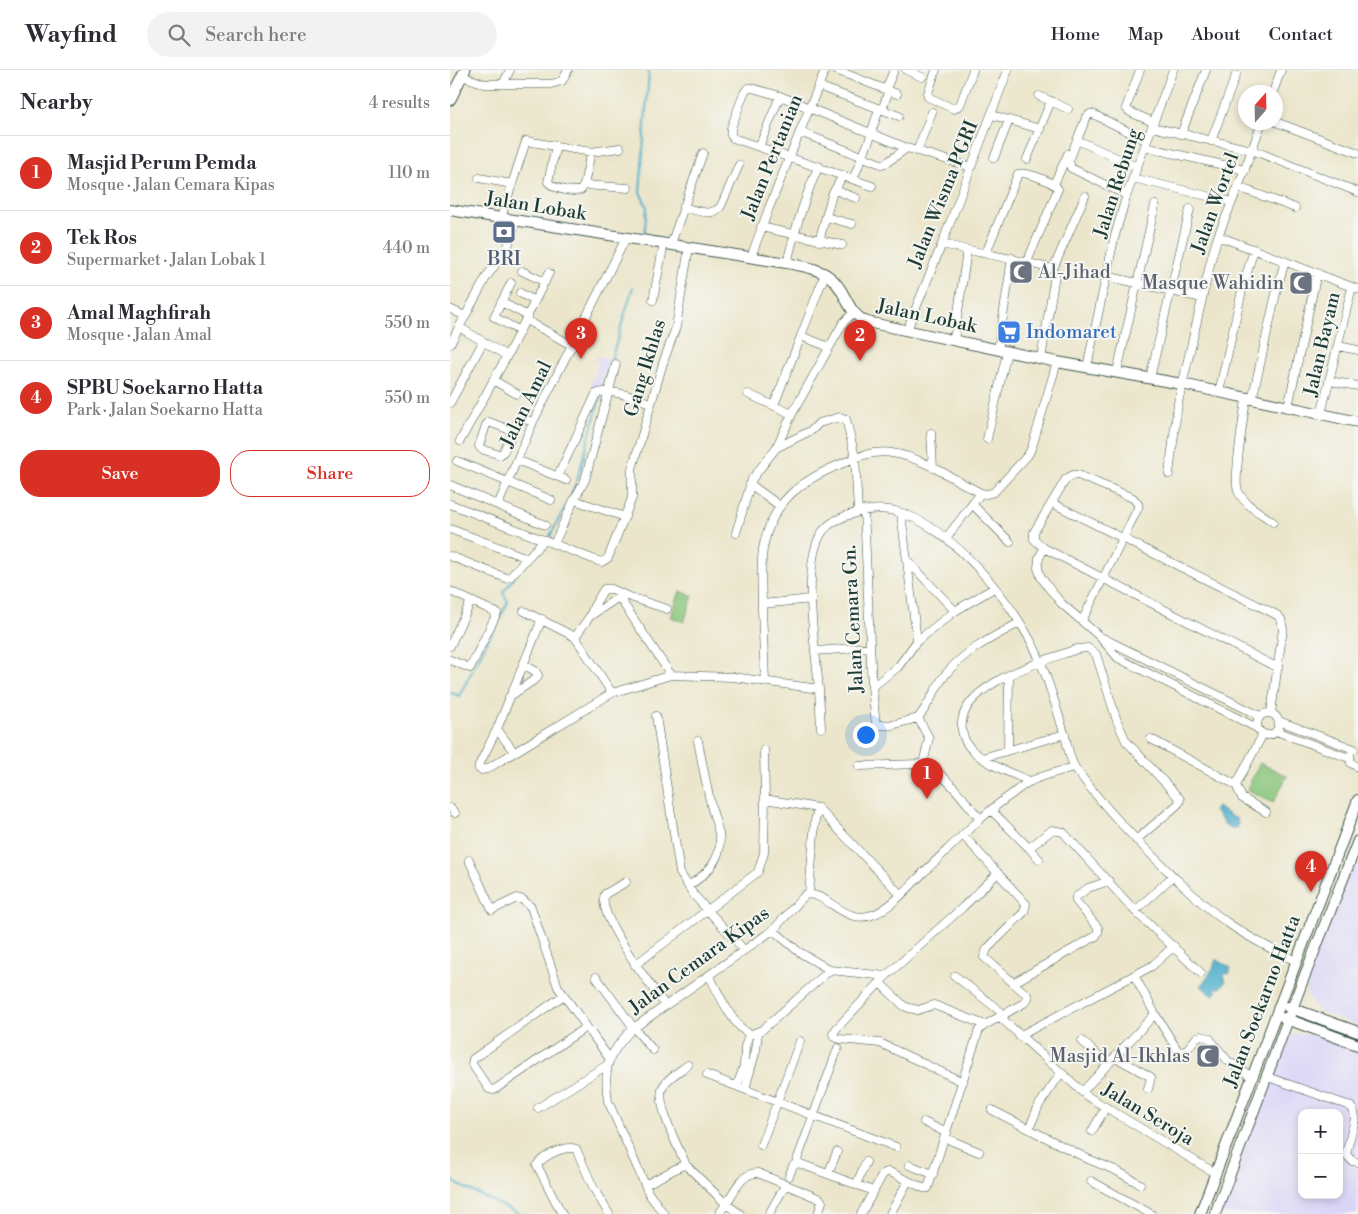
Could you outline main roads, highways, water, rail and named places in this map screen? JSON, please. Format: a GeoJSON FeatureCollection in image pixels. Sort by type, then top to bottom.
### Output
{"type":"FeatureCollection","features":[{"type":"Feature","properties":{"kind":"main road"},"geometry":{"type":"LineString","coordinates":[[450,100],[464,73]]}},
{"type":"Feature","properties":{"kind":"main road","name":"Jalan Lobak"},"geometry":{"type":"LineString","coordinates":[[450,210],[667,243],[817,270],[839,286],[853,313],[867,322],[1041,359],[1182,384],[1358,422]]}},
{"type":"Feature","properties":{"kind":"main road","name":"Jalan Soekarno Hatta"},"geometry":{"type":"LineString","coordinates":[[1200,1214],[1358,800]]}},
{"type":"Feature","properties":{"kind":"main road","name":"Jalan Soekarno Hatta"},"geometry":{"type":"LineString","coordinates":[[1215,1214],[1268,1077],[1299,990],[1357,846]]}},
{"type":"Feature","properties":{"kind":"main road"},"geometry":{"type":"LineString","coordinates":[[1287,984],[1291,990],[1299,990]]}},
{"type":"Feature","properties":{"kind":"main road"},"geometry":{"type":"LineString","coordinates":[[1280,1004],[1358,1032]]}},
{"type":"Feature","properties":{"kind":"main road"},"geometry":{"type":"LineString","coordinates":[[1276,1016],[1358,1045]]}},
{"type":"Feature","properties":{"kind":"water"},"geometry":{"type":"Polygon","coordinates":[[[1217,807],[1237,819],[1236,828],[1231,829],[1227,827],[1214,811],[1217,807]]]}},
{"type":"Feature","properties":{"kind":"water"},"geometry":{"type":"Polygon","coordinates":[[[1216,959],[1231,968],[1229,974],[1226,973],[1224,976],[1226,981],[1219,989],[1217,987],[1215,989],[1217,991],[1213,996],[1201,986],[1213,968],[1216,959]]]}},
{"type":"Feature","properties":{"kind":"waterway"},"geometry":{"type":"LineString","coordinates":[[644,238],[647,207],[640,192],[649,70]]}},
{"type":"Feature","properties":{"kind":"waterway"},"geometry":{"type":"LineString","coordinates":[[602,390],[633,287]]}},
{"type":"Feature","properties":{"kind":"waterway"},"geometry":{"type":"LineString","coordinates":[[549,538],[570,498],[577,480],[601,395]]}},
{"type":"Feature","properties":{"kind":"waterway"},"geometry":{"type":"LineString","coordinates":[[534,556],[543,546]]}},
{"type":"Feature","properties":{"kind":"waterway"},"geometry":{"type":"LineString","coordinates":[[450,692],[459,696],[508,602],[503,592],[514,578]]}},
{"type":"Feature","properties":{"kind":"waterway"},"geometry":{"type":"LineString","coordinates":[[450,1174],[453,1181],[459,1185],[519,1214]]}},
{"type":"Feature","properties":{"kind":"place","name":"BRI"},"geometry":{"type":"Point","coordinates":[504,232]}},
{"type":"Feature","properties":{"kind":"place","name":"Al-Jihad"},"geometry":{"type":"Point","coordinates":[1021,272]}},
{"type":"Feature","properties":{"kind":"place","name":"Masque Wahidin"},"geometry":{"type":"Point","coordinates":[1301,283]}},
{"type":"Feature","properties":{"kind":"place","name":"Indomaret"},"geometry":{"type":"Point","coordinates":[1009,332]}},
{"type":"Feature","properties":{"kind":"place","name":"Amal Maghfirah"},"geometry":{"type":"Point","coordinates":[581,359]}},
{"type":"Feature","properties":{"kind":"place","name":"Tek Ros"},"geometry":{"type":"Point","coordinates":[860,361]}},
{"type":"Feature","properties":{"kind":"place","name":"Masjid Perum Pemda"},"geometry":{"type":"Point","coordinates":[927,799]}},
{"type":"Feature","properties":{"kind":"place","name":"SPBU Soekarno Hatta"},"geometry":{"type":"Point","coordinates":[1311,892]}},
{"type":"Feature","properties":{"kind":"place","name":"Masjid Al-Ikhlas"},"geometry":{"type":"Point","coordinates":[1208,1056]}}]}
